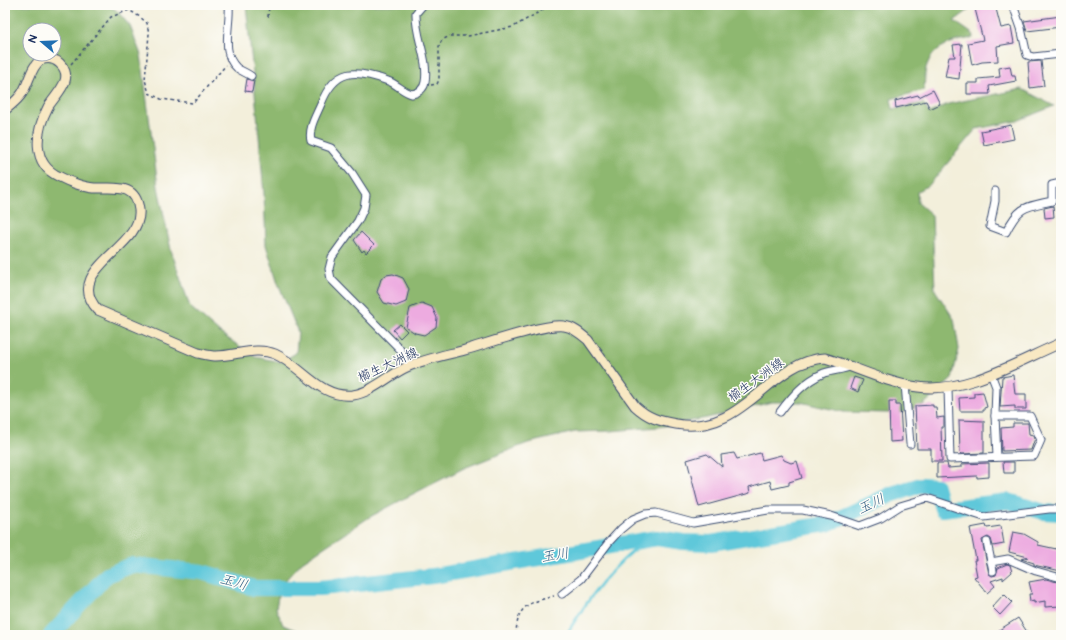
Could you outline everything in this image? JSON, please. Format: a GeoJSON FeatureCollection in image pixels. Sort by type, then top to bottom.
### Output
{"type":"FeatureCollection","features":[{"type":"Feature","properties":{"kind":"main road"},"geometry":{"type":"LineString","coordinates":[[5,110],[20,96],[28,84],[34,67],[42,60],[50,59],[60,63],[65,71]]}},
{"type":"Feature","properties":{"kind":"main road","name":"櫛生大洲線"},"geometry":{"type":"LineString","coordinates":[[65,71],[65,82],[49,106],[39,126],[36,146],[42,161],[59,177],[93,188],[117,187],[127,190],[136,198],[139,210],[138,223],[128,238],[94,272],[90,281],[89,295],[93,304],[98,310],[198,353],[215,356],[258,350],[274,353],[288,360],[323,389],[338,394],[354,395],[371,388],[409,366],[520,334],[554,326],[565,326],[578,331],[588,340],[635,406],[646,415],[657,421],[688,426],[704,425],[720,420],[741,409],[774,382],[801,363],[815,358],[825,358],[905,384],[930,389],[948,388],[991,374],[1061,343]]}},
{"type":"Feature","properties":{"kind":"street"},"geometry":{"type":"LineString","coordinates":[[228,5],[227,40],[231,60],[237,68],[251,76]]}},
{"type":"Feature","properties":{"kind":"street"},"geometry":{"type":"LineString","coordinates":[[409,366],[399,348],[331,279],[328,269],[332,257],[358,221],[364,208],[366,195],[331,148],[311,141],[309,133],[322,100],[332,82],[345,74],[353,73],[388,81],[412,94],[422,89],[425,83],[425,68],[415,25],[416,14],[423,5]]}},
{"type":"Feature","properties":{"kind":"street"},"geometry":{"type":"LineString","coordinates":[[1013,5],[1021,28],[1027,55],[1033,57],[1061,54]]}},
{"type":"Feature","properties":{"kind":"street"},"geometry":{"type":"LineString","coordinates":[[995,191],[995,201],[990,226],[1006,232],[1019,211],[1028,206],[1052,201],[1052,185],[1061,183]]}},
{"type":"Feature","properties":{"kind":"street"},"geometry":{"type":"LineString","coordinates":[[780,412],[795,393],[805,384],[824,373],[852,366]]}},
{"type":"Feature","properties":{"kind":"street"},"geometry":{"type":"LineString","coordinates":[[991,374],[996,387],[996,457]]}},
{"type":"Feature","properties":{"kind":"street"},"geometry":{"type":"LineString","coordinates":[[905,384],[910,444]]}},
{"type":"Feature","properties":{"kind":"street"},"geometry":{"type":"LineString","coordinates":[[948,388],[950,459],[1034,456],[1042,440],[1030,416],[995,416]]}},
{"type":"Feature","properties":{"kind":"street"},"geometry":{"type":"LineString","coordinates":[[562,594],[581,579],[609,542],[621,529],[634,519],[644,514],[656,513],[693,523],[768,510],[803,510],[831,516],[860,526],[881,518],[900,506],[928,498],[984,517],[1049,508],[1061,509]]}},
{"type":"Feature","properties":{"kind":"street"},"geometry":{"type":"LineString","coordinates":[[987,542],[993,571]]}},
{"type":"Feature","properties":{"kind":"street"},"geometry":{"type":"LineString","coordinates":[[991,562],[1008,559],[1036,571],[1061,578]]}},
{"type":"Feature","properties":{"kind":"path"},"geometry":{"type":"LineString","coordinates":[[268,17],[269,5]]}},
{"type":"Feature","properties":{"kind":"path"},"geometry":{"type":"LineString","coordinates":[[425,83],[433,86],[439,80],[439,46],[442,40],[450,36],[468,36],[513,27],[551,5]]}},
{"type":"Feature","properties":{"kind":"path"},"geometry":{"type":"LineString","coordinates":[[65,71],[111,17],[128,10],[147,23],[149,34],[145,80],[149,93],[161,99],[193,103],[231,60]]}},
{"type":"Feature","properties":{"kind":"path"},"geometry":{"type":"LineString","coordinates":[[516,635],[516,623],[524,607],[536,601],[562,594]]}},
{"type":"Feature","properties":{"kind":"green space"},"geometry":{"type":"Polygon","coordinates":[[[5,5],[106,5],[116,10],[130,26],[141,55],[158,187],[171,250],[190,307],[220,333],[255,357],[281,362],[296,353],[298,332],[278,283],[266,245],[264,194],[246,5],[968,5],[969,10],[954,21],[974,35],[973,38],[953,42],[935,52],[926,68],[924,90],[891,99],[893,109],[923,103],[929,113],[948,104],[1022,89],[1054,106],[1017,121],[976,129],[930,184],[917,192],[918,203],[932,215],[935,290],[954,319],[959,349],[952,379],[923,405],[900,413],[890,413],[844,412],[800,402],[772,402],[707,418],[658,427],[575,432],[528,443],[464,468],[407,497],[368,518],[302,562],[280,586],[276,608],[283,625],[308,635],[5,635],[5,5]]]}},
{"type":"Feature","properties":{"kind":"building"},"geometry":{"type":"Polygon","coordinates":[[[974,5],[995,5],[1001,28],[1011,26],[1014,43],[997,46],[998,61],[982,62],[972,65],[968,43],[983,40],[974,5]]]}},
{"type":"Feature","properties":{"kind":"building"},"geometry":{"type":"Polygon","coordinates":[[[1061,16],[1061,27],[1027,31],[1024,21],[1061,16]]]}},
{"type":"Feature","properties":{"kind":"building"},"geometry":{"type":"Polygon","coordinates":[[[962,44],[959,79],[945,77],[949,57],[955,57],[953,45],[962,44]]]}},
{"type":"Feature","properties":{"kind":"building"},"geometry":{"type":"Polygon","coordinates":[[[1041,61],[1044,86],[1030,88],[1028,62],[1041,61]]]}},
{"type":"Feature","properties":{"kind":"building"},"geometry":{"type":"Polygon","coordinates":[[[1010,66],[1012,76],[1015,76],[1016,81],[989,86],[990,94],[967,94],[967,83],[978,83],[978,79],[1000,77],[999,68],[1010,66]]]}},
{"type":"Feature","properties":{"kind":"building"},"geometry":{"type":"Polygon","coordinates":[[[247,79],[254,81],[252,92],[245,91],[247,79]]]}},
{"type":"Feature","properties":{"kind":"building"},"geometry":{"type":"Polygon","coordinates":[[[933,90],[940,104],[930,109],[926,101],[896,108],[895,101],[918,95],[919,97],[933,90]]]}},
{"type":"Feature","properties":{"kind":"building"},"geometry":{"type":"Polygon","coordinates":[[[1011,125],[1014,139],[984,145],[981,131],[1011,125]]]}},
{"type":"Feature","properties":{"kind":"building"},"geometry":{"type":"Polygon","coordinates":[[[1053,206],[1054,217],[1045,218],[1044,208],[1053,206]]]}},
{"type":"Feature","properties":{"kind":"building"},"geometry":{"type":"Polygon","coordinates":[[[361,232],[374,245],[366,253],[364,250],[362,252],[354,240],[361,232]]]}},
{"type":"Feature","properties":{"kind":"building"},"geometry":{"type":"Polygon","coordinates":[[[393,274],[403,278],[409,289],[406,302],[396,306],[384,303],[377,292],[381,279],[386,275],[393,274]]]}},
{"type":"Feature","properties":{"kind":"building"},"geometry":{"type":"Polygon","coordinates":[[[422,303],[432,307],[437,318],[436,327],[424,335],[415,333],[406,327],[410,308],[422,303]]]}},
{"type":"Feature","properties":{"kind":"building"},"geometry":{"type":"Polygon","coordinates":[[[400,324],[407,331],[400,338],[393,330],[400,324]]]}},
{"type":"Feature","properties":{"kind":"building"},"geometry":{"type":"Polygon","coordinates":[[[1013,375],[1015,394],[1026,394],[1026,409],[1015,409],[1015,406],[1000,407],[1002,377],[1013,375]]]}},
{"type":"Feature","properties":{"kind":"building"},"geometry":{"type":"Polygon","coordinates":[[[854,377],[863,380],[858,392],[850,388],[854,377]]]}},
{"type":"Feature","properties":{"kind":"building"},"geometry":{"type":"Polygon","coordinates":[[[983,392],[987,407],[984,408],[984,411],[960,411],[959,398],[974,397],[974,393],[983,392]]]}},
{"type":"Feature","properties":{"kind":"building"},"geometry":{"type":"Polygon","coordinates":[[[889,401],[896,401],[896,405],[900,405],[902,441],[890,442],[889,401]]]}},
{"type":"Feature","properties":{"kind":"building"},"geometry":{"type":"Polygon","coordinates":[[[933,405],[933,407],[936,407],[937,418],[944,417],[944,427],[941,427],[942,461],[931,461],[931,449],[917,449],[915,406],[933,405]]]}},
{"type":"Feature","properties":{"kind":"building"},"geometry":{"type":"Polygon","coordinates":[[[959,420],[984,421],[984,453],[962,454],[960,452],[959,420]]]}},
{"type":"Feature","properties":{"kind":"building"},"geometry":{"type":"Polygon","coordinates":[[[1013,423],[1028,423],[1029,434],[1033,435],[1035,438],[1031,450],[1002,451],[1001,428],[1013,427],[1013,423]]]}},
{"type":"Feature","properties":{"kind":"building"},"geometry":{"type":"Polygon","coordinates":[[[734,453],[737,459],[760,453],[762,460],[781,455],[784,460],[791,463],[797,461],[802,478],[789,482],[789,485],[772,489],[770,481],[749,487],[750,493],[699,507],[687,460],[707,454],[722,467],[721,455],[734,453]]]}},
{"type":"Feature","properties":{"kind":"building"},"geometry":{"type":"Polygon","coordinates":[[[1003,462],[1014,462],[1014,473],[1004,473],[1003,462]]]}},
{"type":"Feature","properties":{"kind":"building"},"geometry":{"type":"Polygon","coordinates":[[[937,463],[947,463],[948,468],[962,467],[962,464],[989,463],[989,477],[977,478],[977,476],[937,478],[937,463]]]}},
{"type":"Feature","properties":{"kind":"building"},"geometry":{"type":"Polygon","coordinates":[[[986,525],[987,528],[1001,526],[1004,544],[993,546],[991,539],[988,537],[982,540],[989,574],[992,576],[996,575],[998,568],[1007,564],[1010,565],[1012,572],[1003,580],[1003,577],[991,581],[995,586],[987,593],[974,577],[977,576],[974,560],[976,560],[970,528],[986,525]]]}},
{"type":"Feature","properties":{"kind":"building"},"geometry":{"type":"Polygon","coordinates":[[[1013,532],[1024,534],[1038,542],[1038,545],[1061,550],[1059,562],[1061,562],[1061,571],[1034,565],[1034,563],[1021,559],[1028,557],[1009,552],[1013,532]]]}},
{"type":"Feature","properties":{"kind":"building"},"geometry":{"type":"Polygon","coordinates":[[[1046,579],[1061,583],[1061,606],[1045,607],[1045,601],[1034,603],[1034,600],[1030,601],[1029,594],[1032,594],[1029,582],[1046,579]]]}},
{"type":"Feature","properties":{"kind":"building"},"geometry":{"type":"Polygon","coordinates":[[[1004,594],[1012,602],[1000,615],[992,607],[1004,594]]]}},
{"type":"Feature","properties":{"kind":"building"},"geometry":{"type":"Polygon","coordinates":[[[1018,618],[1029,635],[1003,635],[999,630],[1018,618]]]}},
{"type":"Feature","properties":{"kind":"waterway","name":"玉川"},"geometry":{"type":"LineString","coordinates":[[51,635],[107,575],[132,565],[202,572],[254,588],[320,588],[433,576],[657,538],[683,542],[711,543],[827,524],[892,494],[921,485],[936,486],[942,509],[1008,501],[1044,512],[1061,513]]}},
{"type":"Feature","properties":{"kind":"waterway"},"geometry":{"type":"LineString","coordinates":[[566,635],[583,608],[612,571],[635,549],[648,540]]}}]}
